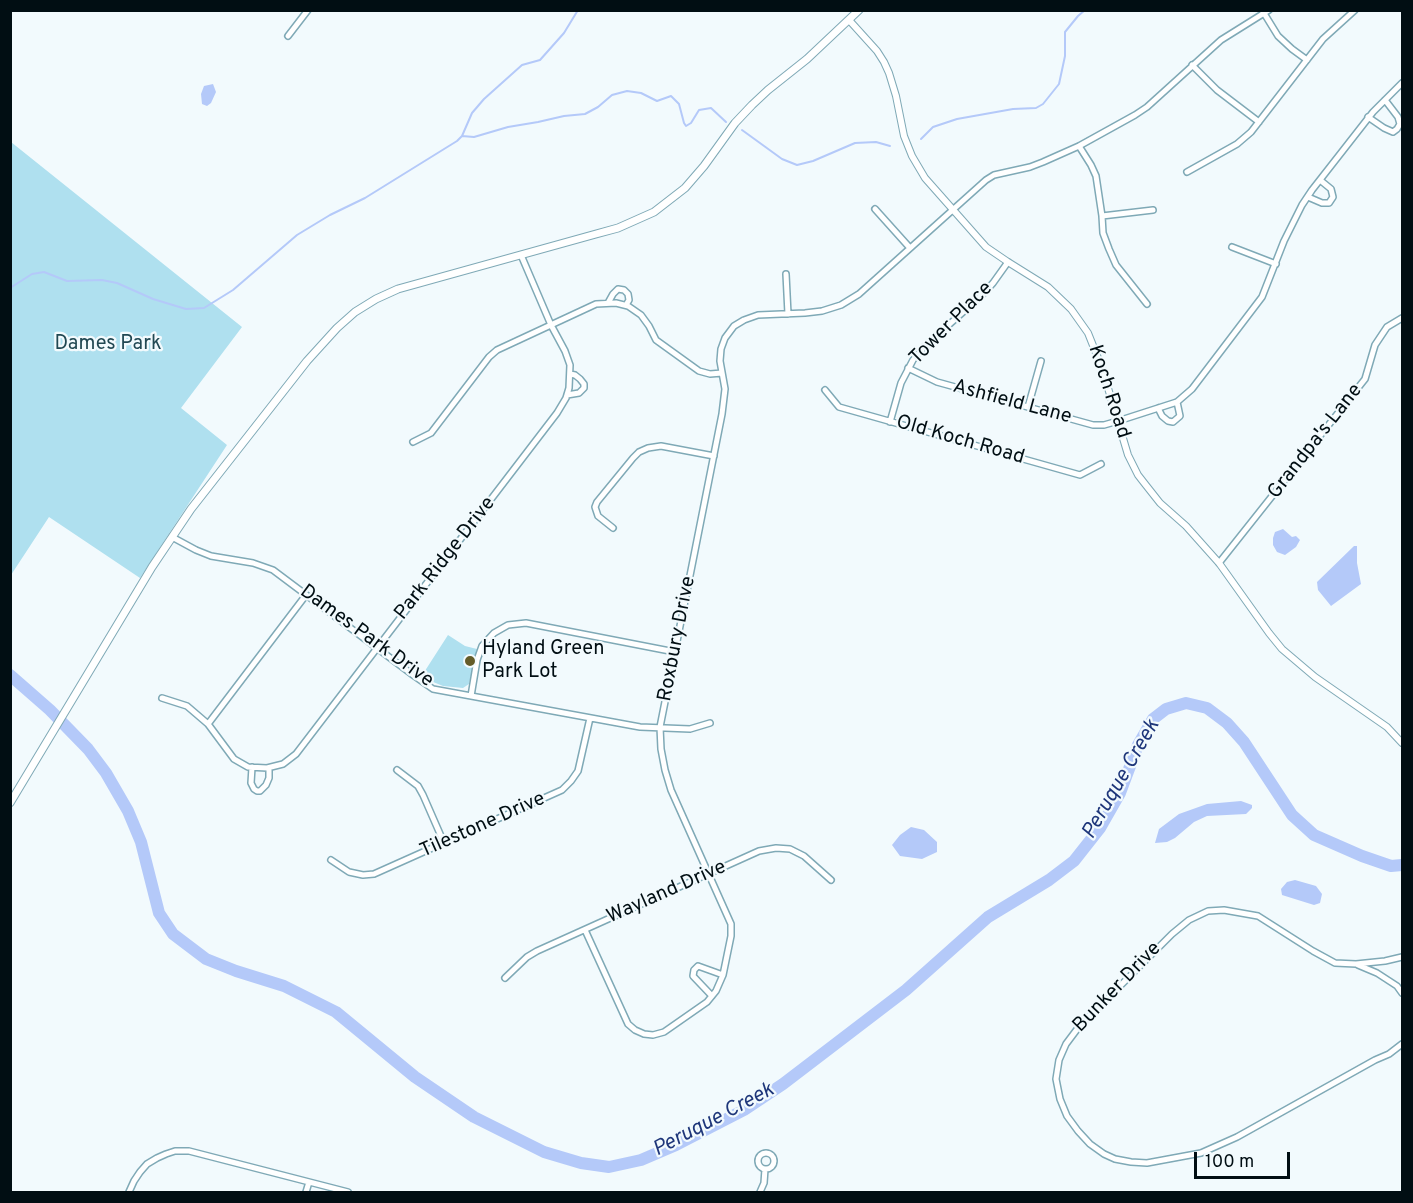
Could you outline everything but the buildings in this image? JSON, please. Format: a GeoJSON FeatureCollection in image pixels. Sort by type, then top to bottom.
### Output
{"type":"FeatureCollection","features":[{"type":"Feature","properties":{"kind":"main road"},"geometry":{"type":"LineString","coordinates":[[10,803],[172,537],[214,478],[307,361],[337,328],[355,312],[398,289],[618,228],[654,212],[685,188],[735,123],[752,105],[859,10]]}},
{"type":"Feature","properties":{"kind":"street"},"geometry":{"type":"LineString","coordinates":[[288,36],[308,10]]}},
{"type":"Feature","properties":{"kind":"street"},"geometry":{"type":"LineString","coordinates":[[1187,172],[1237,144],[1251,132],[1323,39],[1355,10]]}},
{"type":"Feature","properties":{"kind":"street"},"geometry":{"type":"LineString","coordinates":[[1265,12],[1278,36],[1307,60]]}},
{"type":"Feature","properties":{"kind":"street","name":"Roxbury Drive"},"geometry":{"type":"LineString","coordinates":[[585,930],[628,1024],[644,1034],[653,1035],[664,1032],[706,1002],[716,992],[723,975],[731,936],[731,924],[671,790],[661,749],[660,727],[724,404],[725,389],[720,361],[725,338],[734,326],[758,315],[822,311],[841,305],[859,294],[986,180],[994,175],[1030,166],[1079,146],[1135,115],[1147,107],[1221,40],[1265,12]]}},
{"type":"Feature","properties":{"kind":"street","name":"Koch Road"},"geometry":{"type":"LineString","coordinates":[[849,20],[877,51],[889,73],[904,136],[925,178],[986,247],[1048,288],[1071,309],[1088,333],[1102,368],[1128,454],[1138,475],[1160,503],[1186,526],[1219,563],[1282,649],[1315,677],[1387,727],[1402,743]]}},
{"type":"Feature","properties":{"kind":"street"},"geometry":{"type":"LineString","coordinates":[[1192,65],[1217,90],[1259,122]]}},
{"type":"Feature","properties":{"kind":"street"},"geometry":{"type":"LineString","coordinates":[[1158,408],[1168,422],[1173,422],[1180,416],[1177,402],[1192,389],[1262,297],[1288,233],[1308,197],[1368,117],[1402,83]]}},
{"type":"Feature","properties":{"kind":"street"},"geometry":{"type":"LineString","coordinates":[[1368,117],[1393,132],[1397,129],[1400,124],[1398,117],[1385,100]]}},
{"type":"Feature","properties":{"kind":"street"},"geometry":{"type":"LineString","coordinates":[[1079,146],[1096,176],[1103,233],[1116,266],[1147,304]]}},
{"type":"Feature","properties":{"kind":"street"},"geometry":{"type":"LineString","coordinates":[[1308,197],[1322,203],[1329,203],[1333,198],[1331,189],[1320,180]]}},
{"type":"Feature","properties":{"kind":"street"},"geometry":{"type":"LineString","coordinates":[[876,209],[910,248]]}},
{"type":"Feature","properties":{"kind":"street"},"geometry":{"type":"LineString","coordinates":[[1102,216],[1154,210]]}},
{"type":"Feature","properties":{"kind":"street"},"geometry":{"type":"LineString","coordinates":[[1232,247],[1276,264]]}},
{"type":"Feature","properties":{"kind":"street","name":"Park Ridge Drive"},"geometry":{"type":"LineString","coordinates":[[269,768],[283,764],[296,754],[557,413],[567,395],[570,365],[521,255]]}},
{"type":"Feature","properties":{"kind":"street","name":"Tower Place"},"geometry":{"type":"LineString","coordinates":[[890,422],[901,383],[908,368],[924,347],[982,295],[1008,262]]}},
{"type":"Feature","properties":{"kind":"street"},"geometry":{"type":"LineString","coordinates":[[786,274],[788,314]]}},
{"type":"Feature","properties":{"kind":"street"},"geometry":{"type":"LineString","coordinates":[[608,303],[618,289],[628,294],[629,300],[626,305]]}},
{"type":"Feature","properties":{"kind":"street"},"geometry":{"type":"LineString","coordinates":[[413,442],[431,433],[489,357],[497,350],[596,304],[626,305],[641,315],[656,340],[699,371],[710,374],[722,373]]}},
{"type":"Feature","properties":{"kind":"street","name":"Grandpa's Lane"},"geometry":{"type":"LineString","coordinates":[[1219,563],[1365,379],[1375,345],[1387,327],[1402,318]]}},
{"type":"Feature","properties":{"kind":"street"},"geometry":{"type":"LineString","coordinates":[[1028,407],[1041,361]]}},
{"type":"Feature","properties":{"kind":"street","name":"Ashfield Lane"},"geometry":{"type":"LineString","coordinates":[[908,368],[937,382],[1093,425],[1104,425],[1177,402]]}},
{"type":"Feature","properties":{"kind":"street","name":"Park Ridge Drive"},"geometry":{"type":"LineString","coordinates":[[567,395],[579,393],[584,388],[580,379],[570,374]]}},
{"type":"Feature","properties":{"kind":"street","name":"Old Koch Road"},"geometry":{"type":"LineString","coordinates":[[825,390],[839,406],[1080,475],[1101,464]]}},
{"type":"Feature","properties":{"kind":"street"},"geometry":{"type":"LineString","coordinates":[[613,528],[598,516],[595,507],[639,452],[661,446],[714,456]]}},
{"type":"Feature","properties":{"kind":"street","name":"Dames Park Drive"},"geometry":{"type":"LineString","coordinates":[[172,537],[211,556],[253,563],[273,570],[433,689],[640,727],[690,729],[710,723]]}},
{"type":"Feature","properties":{"kind":"street"},"geometry":{"type":"LineString","coordinates":[[208,724],[306,595]]}},
{"type":"Feature","properties":{"kind":"street"},"geometry":{"type":"LineString","coordinates":[[471,696],[477,660],[482,646],[495,633],[508,625],[526,623],[675,652]]}},
{"type":"Feature","properties":{"kind":"street"},"geometry":{"type":"LineString","coordinates":[[162,698],[187,706],[208,724],[234,759],[248,767],[252,767],[269,768],[269,778],[260,790],[254,789],[251,783],[252,767]]}},
{"type":"Feature","properties":{"kind":"street","name":"Tilestone Drive"},"geometry":{"type":"LineString","coordinates":[[331,860],[349,872],[363,875],[374,874],[562,790],[578,771],[590,718]]}},
{"type":"Feature","properties":{"kind":"street"},"geometry":{"type":"LineString","coordinates":[[397,770],[418,786],[444,843]]}},
{"type":"Feature","properties":{"kind":"street","name":"Wayland Drive"},"geometry":{"type":"LineString","coordinates":[[505,978],[527,957],[537,951],[759,851],[776,848],[790,849],[802,855],[831,880]]}},
{"type":"Feature","properties":{"kind":"street","name":"Bunker Drive"},"geometry":{"type":"LineString","coordinates":[[1402,957],[1356,964],[1335,963],[1258,916],[1224,909],[1208,911],[1172,933],[1081,1024],[1066,1044],[1059,1060],[1056,1079],[1060,1099],[1067,1116],[1090,1144],[1115,1159],[1147,1162],[1201,1152],[1237,1137],[1389,1054],[1402,1044]]}},
{"type":"Feature","properties":{"kind":"street","name":"Bunker Drive"},"geometry":{"type":"LineString","coordinates":[[1356,964],[1377,973],[1397,986],[1402,993]]}},
{"type":"Feature","properties":{"kind":"street"},"geometry":{"type":"LineString","coordinates":[[712,996],[693,976],[693,970],[698,966],[723,975]]}},
{"type":"Feature","properties":{"kind":"street"},"geometry":{"type":"LineString","coordinates":[[129,1192],[147,1164],[176,1151],[206,1154],[348,1192]]}},
{"type":"Feature","properties":{"kind":"street"},"geometry":{"type":"LineString","coordinates":[[760,1192],[764,1183],[765,1169]]}},
{"type":"Feature","properties":{"kind":"street"},"geometry":{"type":"LineString","coordinates":[[306,1192],[309,1182]]}},
{"type":"Feature","properties":{"kind":"green space","name":"Dames Park"},"geometry":{"type":"Polygon","coordinates":[[[11,142],[242,327],[181,408],[227,445],[140,578],[49,517],[11,575],[11,142]]]}},
{"type":"Feature","properties":{"kind":"green space"},"geometry":{"type":"Polygon","coordinates":[[[448,635],[465,646],[477,649],[469,684],[463,688],[443,686],[421,677],[448,635]]]}},
{"type":"Feature","properties":{"kind":"shaded area"},"geometry":{"type":"Polygon","coordinates":[[[213,84],[216,92],[211,103],[207,106],[202,104],[201,94],[204,86],[213,84]]]}},
{"type":"Feature","properties":{"kind":"shaded area"},"geometry":{"type":"Polygon","coordinates":[[[1283,529],[1292,537],[1296,536],[1300,540],[1296,547],[1285,555],[1277,552],[1273,545],[1275,532],[1283,529]]]}},
{"type":"Feature","properties":{"kind":"shaded area"},"geometry":{"type":"Polygon","coordinates":[[[1354,546],[1357,546],[1361,584],[1331,606],[1318,590],[1317,582],[1354,546]]]}},
{"type":"Feature","properties":{"kind":"shaded area"},"geometry":{"type":"Polygon","coordinates":[[[1241,801],[1252,805],[1246,814],[1207,816],[1194,822],[1175,838],[1167,842],[1155,843],[1159,829],[1179,814],[1207,804],[1241,801]]]}},
{"type":"Feature","properties":{"kind":"shaded area"},"geometry":{"type":"Polygon","coordinates":[[[911,827],[924,830],[937,842],[937,852],[922,859],[900,856],[892,845],[911,827]]]}},
{"type":"Feature","properties":{"kind":"shaded area"},"geometry":{"type":"Polygon","coordinates":[[[1295,880],[1316,886],[1322,894],[1320,903],[1314,905],[1282,895],[1281,889],[1287,882],[1295,880]]]}},
{"type":"Feature","properties":{"kind":"waterway"},"geometry":{"type":"LineString","coordinates":[[10,288],[32,274],[44,272],[67,281],[102,280],[117,283],[153,299],[186,309],[204,308],[233,290],[297,235],[365,198],[457,141],[462,136],[472,113],[484,99],[522,65],[540,60],[564,33],[578,10]]}},
{"type":"Feature","properties":{"kind":"waterway"},"geometry":{"type":"LineString","coordinates":[[921,139],[933,127],[957,119],[1013,109],[1036,108],[1043,104],[1059,84],[1065,56],[1065,32],[1085,10]]}},
{"type":"Feature","properties":{"kind":"waterway"},"geometry":{"type":"LineString","coordinates":[[462,136],[474,137],[508,127],[585,114],[612,95],[627,91],[641,93],[657,101],[671,96],[679,104],[686,126],[691,123],[699,110],[711,108],[726,122]]}},
{"type":"Feature","properties":{"kind":"waterway"},"geometry":{"type":"LineString","coordinates":[[742,130],[782,159],[797,165],[813,161],[855,143],[876,142],[890,146]]}},
{"type":"Feature","properties":{"kind":"waterway","name":"Peruque Creek"},"geometry":{"type":"LineString","coordinates":[[10,675],[50,710],[88,749],[106,773],[128,811],[141,842],[159,913],[173,934],[206,959],[284,986],[336,1012],[415,1077],[474,1117],[544,1152],[581,1163],[609,1167],[641,1160],[744,1110],[783,1084],[906,990],[988,917],[1049,880],[1074,861],[1100,828],[1120,793],[1138,745],[1153,719],[1166,709],[1186,703],[1207,708],[1227,723],[1244,742],[1292,815],[1314,835],[1391,866],[1402,865]]}},
{"type":"Feature","properties":{"kind":"place","name":"Hyland Green Park Lot"},"geometry":{"type":"Point","coordinates":[470,661]}}]}
